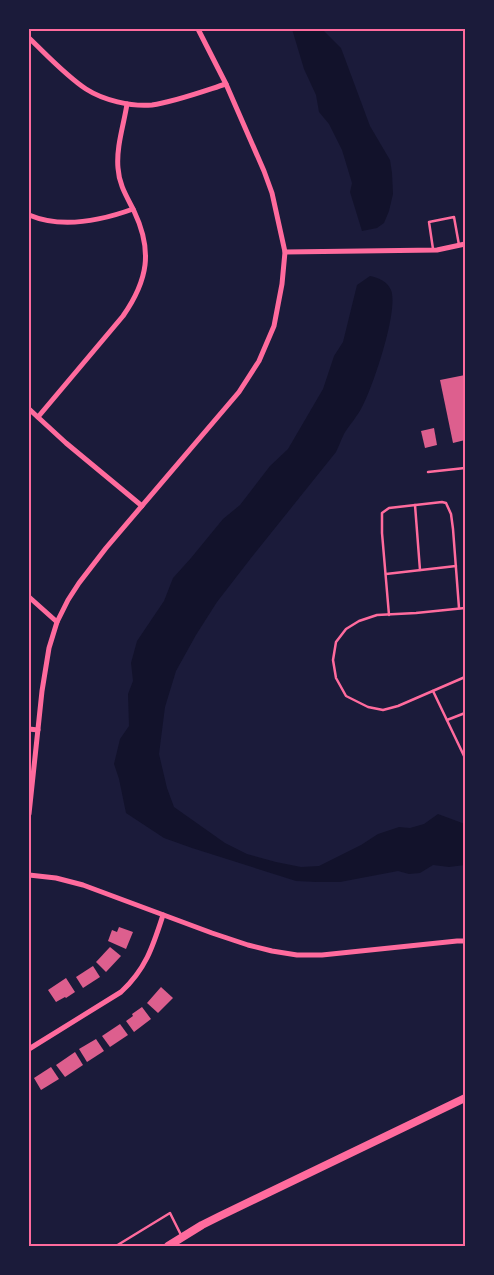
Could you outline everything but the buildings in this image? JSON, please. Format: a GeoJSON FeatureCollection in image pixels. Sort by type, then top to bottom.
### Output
{"type":"FeatureCollection","features":[{"type":"Feature","properties":{"kind":"main road"},"geometry":{"type":"LineString","coordinates":[[168,1246],[220,1216],[465,1098]]}},
{"type":"Feature","properties":{"kind":"street"},"geometry":{"type":"LineString","coordinates":[[29,814],[42,691],[49,648],[57,622],[68,600],[106,548],[239,392],[259,361],[274,326],[282,284],[285,252],[272,193],[226,84],[198,29]]}},
{"type":"Feature","properties":{"kind":"street"},"geometry":{"type":"LineString","coordinates":[[29,38],[87,89],[107,98],[128,104],[153,105],[226,84]]}},
{"type":"Feature","properties":{"kind":"street"},"geometry":{"type":"LineString","coordinates":[[38,417],[123,316],[134,301],[142,282],[146,260],[142,233],[120,184],[118,168],[118,152],[128,104]]}},
{"type":"Feature","properties":{"kind":"street"},"geometry":{"type":"LineString","coordinates":[[29,215],[39,220],[57,223],[99,220],[133,210]]}},
{"type":"Feature","properties":{"kind":"street"},"geometry":{"type":"LineString","coordinates":[[285,252],[434,250],[462,244]]}},
{"type":"Feature","properties":{"kind":"street"},"geometry":{"type":"LineString","coordinates":[[29,409],[66,443],[142,506]]}},
{"type":"Feature","properties":{"kind":"street"},"geometry":{"type":"LineString","coordinates":[[29,597],[57,622]]}},
{"type":"Feature","properties":{"kind":"street"},"geometry":{"type":"LineString","coordinates":[[29,729],[38,730]]}},
{"type":"Feature","properties":{"kind":"street"},"geometry":{"type":"LineString","coordinates":[[29,875],[56,878],[83,885],[248,945],[297,955],[322,955],[465,941]]}},
{"type":"Feature","properties":{"kind":"street"},"geometry":{"type":"LineString","coordinates":[[29,1049],[120,992],[129,984],[148,958],[164,915]]}},
{"type":"Feature","properties":{"kind":"lane"},"geometry":{"type":"LineString","coordinates":[[434,250],[429,222],[454,217],[462,244]]}},
{"type":"Feature","properties":{"kind":"lane"},"geometry":{"type":"LineString","coordinates":[[428,472],[465,468]]}},
{"type":"Feature","properties":{"kind":"lane"},"geometry":{"type":"LineString","coordinates":[[389,615],[382,513],[389,508],[442,502],[446,503],[451,514],[459,608]]}},
{"type":"Feature","properties":{"kind":"lane"},"geometry":{"type":"LineString","coordinates":[[415,505],[420,570]]}},
{"type":"Feature","properties":{"kind":"lane"},"geometry":{"type":"LineString","coordinates":[[386,574],[456,566]]}},
{"type":"Feature","properties":{"kind":"lane"},"geometry":{"type":"LineString","coordinates":[[465,608],[377,615],[359,621],[346,629],[336,642],[333,660],[336,678],[346,696],[368,707],[383,710],[398,706],[465,677]]}},
{"type":"Feature","properties":{"kind":"lane"},"geometry":{"type":"LineString","coordinates":[[434,691],[465,758]]}},
{"type":"Feature","properties":{"kind":"lane"},"geometry":{"type":"LineString","coordinates":[[447,720],[465,712]]}},
{"type":"Feature","properties":{"kind":"lane"},"geometry":{"type":"LineString","coordinates":[[116,1246],[170,1213],[182,1237]]}},
{"type":"Feature","properties":{"kind":"shaded area"},"geometry":{"type":"Polygon","coordinates":[[[292,29],[322,29],[341,48],[370,126],[390,160],[393,194],[384,223],[377,228],[362,231],[350,192],[352,183],[342,150],[329,124],[319,112],[316,95],[304,69],[292,29]]]}},
{"type":"Feature","properties":{"kind":"shaded area"},"geometry":{"type":"Polygon","coordinates":[[[370,276],[380,279],[387,284],[391,290],[393,300],[384,348],[367,395],[359,413],[344,434],[336,452],[217,602],[196,635],[176,671],[165,707],[159,754],[167,788],[174,807],[225,843],[247,854],[301,867],[319,866],[361,845],[378,834],[399,827],[410,828],[424,824],[438,814],[465,824],[465,865],[449,867],[433,865],[420,873],[409,874],[398,871],[340,882],[296,881],[164,838],[126,813],[114,764],[120,739],[129,726],[128,694],[133,681],[131,663],[137,641],[164,601],[173,578],[223,519],[240,505],[270,466],[288,449],[323,389],[334,356],[343,342],[357,285],[370,276]]]}}]}
